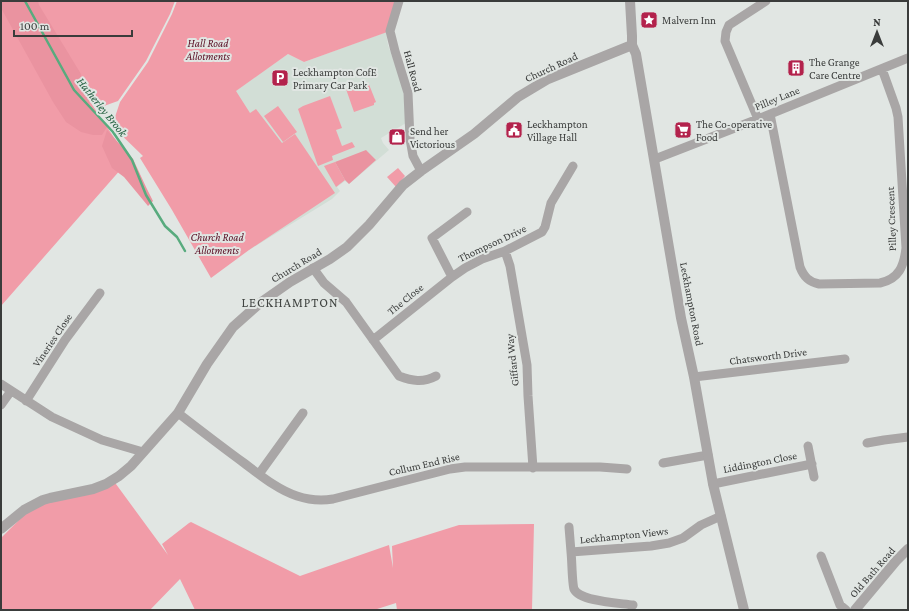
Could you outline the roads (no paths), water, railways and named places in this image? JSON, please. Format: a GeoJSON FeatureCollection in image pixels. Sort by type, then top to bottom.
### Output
{"type":"FeatureCollection","features":[{"type":"Feature","properties":{"kind":"street","name":"Hall Road"},"geometry":{"type":"LineString","coordinates":[[399,1],[390,31],[408,93],[410,139],[413,156],[421,170]]}},
{"type":"Feature","properties":{"kind":"street","name":"Leckhampton Road"},"geometry":{"type":"LineString","coordinates":[[630,1],[632,45],[636,54],[655,159],[681,318],[694,377],[713,484],[744,610]]}},
{"type":"Feature","properties":{"kind":"street"},"geometry":{"type":"LineString","coordinates":[[758,119],[725,41],[725,37],[729,26],[766,1]]}},
{"type":"Feature","properties":{"kind":"street","name":"Church Road"},"geometry":{"type":"LineString","coordinates":[[1,529],[21,513],[43,500],[93,489],[106,484],[126,471],[178,413],[207,364],[233,328],[246,315],[275,292],[347,247],[369,225],[404,185],[421,170],[474,134],[518,97],[563,72],[632,45]]}},
{"type":"Feature","properties":{"kind":"street","name":"Pilley Lane"},"geometry":{"type":"LineString","coordinates":[[655,159],[908,58]]}},
{"type":"Feature","properties":{"kind":"street","name":"Pilley Crescent"},"geometry":{"type":"LineString","coordinates":[[770,114],[800,267],[804,276],[811,282],[819,284],[880,283],[889,280],[900,270],[906,248],[898,117],[882,69]]}},
{"type":"Feature","properties":{"kind":"street","name":"Thompson Drive"},"geometry":{"type":"LineString","coordinates":[[452,277],[482,259],[505,251],[542,232],[551,203],[573,166]]}},
{"type":"Feature","properties":{"kind":"street"},"geometry":{"type":"LineString","coordinates":[[452,277],[432,238],[467,212]]}},
{"type":"Feature","properties":{"kind":"street","name":"Giffard Way"},"geometry":{"type":"LineString","coordinates":[[505,251],[511,273],[527,365],[533,468]]}},
{"type":"Feature","properties":{"kind":"street"},"geometry":{"type":"LineString","coordinates":[[313,268],[324,283],[346,302],[399,376],[411,380],[423,381],[429,380],[436,376]]}},
{"type":"Feature","properties":{"kind":"street","name":"The Close"},"geometry":{"type":"LineString","coordinates":[[373,340],[452,277]]}},
{"type":"Feature","properties":{"kind":"street","name":"Vineries Close"},"geometry":{"type":"LineString","coordinates":[[26,401],[65,340],[100,293]]}},
{"type":"Feature","properties":{"kind":"street","name":"Chatsworth Drive"},"geometry":{"type":"LineString","coordinates":[[694,377],[845,359]]}},
{"type":"Feature","properties":{"kind":"street"},"geometry":{"type":"LineString","coordinates":[[1,384],[52,417],[102,440],[143,452]]}},
{"type":"Feature","properties":{"kind":"street"},"geometry":{"type":"LineString","coordinates":[[1,405],[11,391]]}},
{"type":"Feature","properties":{"kind":"street","name":"Collum End Rise"},"geometry":{"type":"LineString","coordinates":[[178,413],[259,474],[291,494],[319,500],[333,499],[450,469],[466,467],[600,467],[627,469]]}},
{"type":"Feature","properties":{"kind":"street"},"geometry":{"type":"LineString","coordinates":[[259,474],[303,413]]}},
{"type":"Feature","properties":{"kind":"street"},"geometry":{"type":"LineString","coordinates":[[867,443],[908,437]]}},
{"type":"Feature","properties":{"kind":"street","name":"Liddington Close"},"geometry":{"type":"LineString","coordinates":[[808,446],[814,477]]}},
{"type":"Feature","properties":{"kind":"street"},"geometry":{"type":"LineString","coordinates":[[664,463],[708,455]]}},
{"type":"Feature","properties":{"kind":"street","name":"Liddington Close"},"geometry":{"type":"LineString","coordinates":[[713,484],[812,464]]}},
{"type":"Feature","properties":{"kind":"street","name":"Leckhampton Views"},"geometry":{"type":"LineString","coordinates":[[571,552],[651,546],[668,543],[683,538],[701,525],[721,516]]}},
{"type":"Feature","properties":{"kind":"street","name":"Leckhampton Views"},"geometry":{"type":"LineString","coordinates":[[569,527],[574,589],[579,595],[586,598],[633,605]]}},
{"type":"Feature","properties":{"kind":"street","name":"Old Bath Road"},"geometry":{"type":"LineString","coordinates":[[855,610],[908,549]]}},
{"type":"Feature","properties":{"kind":"street"},"geometry":{"type":"LineString","coordinates":[[821,556],[840,606],[846,610]]}},
{"type":"Feature","properties":{"kind":"waterway","name":"Hatherley Brook"},"geometry":{"type":"LineString","coordinates":[[25,1],[74,90],[113,132],[132,160],[146,195],[165,226],[177,237],[185,251]]}},
{"type":"Feature","properties":{"kind":"place","name":"Malvern Inn"},"geometry":{"type":"Point","coordinates":[649,20]}},
{"type":"Feature","properties":{"kind":"place","name":"The Grange Care Centre"},"geometry":{"type":"Point","coordinates":[796,68]}},
{"type":"Feature","properties":{"kind":"place","name":"Leckhampton CofE Primary Car Park"},"geometry":{"type":"Point","coordinates":[280,78]}},
{"type":"Feature","properties":{"kind":"place","name":"Leckhampton Village Hall"},"geometry":{"type":"Point","coordinates":[514,130]}},
{"type":"Feature","properties":{"kind":"place","name":"The Co-operative Food"},"geometry":{"type":"Point","coordinates":[683,130]}},
{"type":"Feature","properties":{"kind":"place","name":"Send her Victorious"},"geometry":{"type":"Point","coordinates":[397,137]}},
{"type":"Feature","properties":{"kind":"district","name":"LECKHAMPTON"},"geometry":{"type":"Point","coordinates":[290,302]}},
{"type":"Feature","properties":{"kind":"park label","name":"Hall Road Allotments"},"geometry":{"type":"Point","coordinates":[208,49]}},
{"type":"Feature","properties":{"kind":"park label","name":"Church Road Allotments"},"geometry":{"type":"Point","coordinates":[217,243]}}]}
